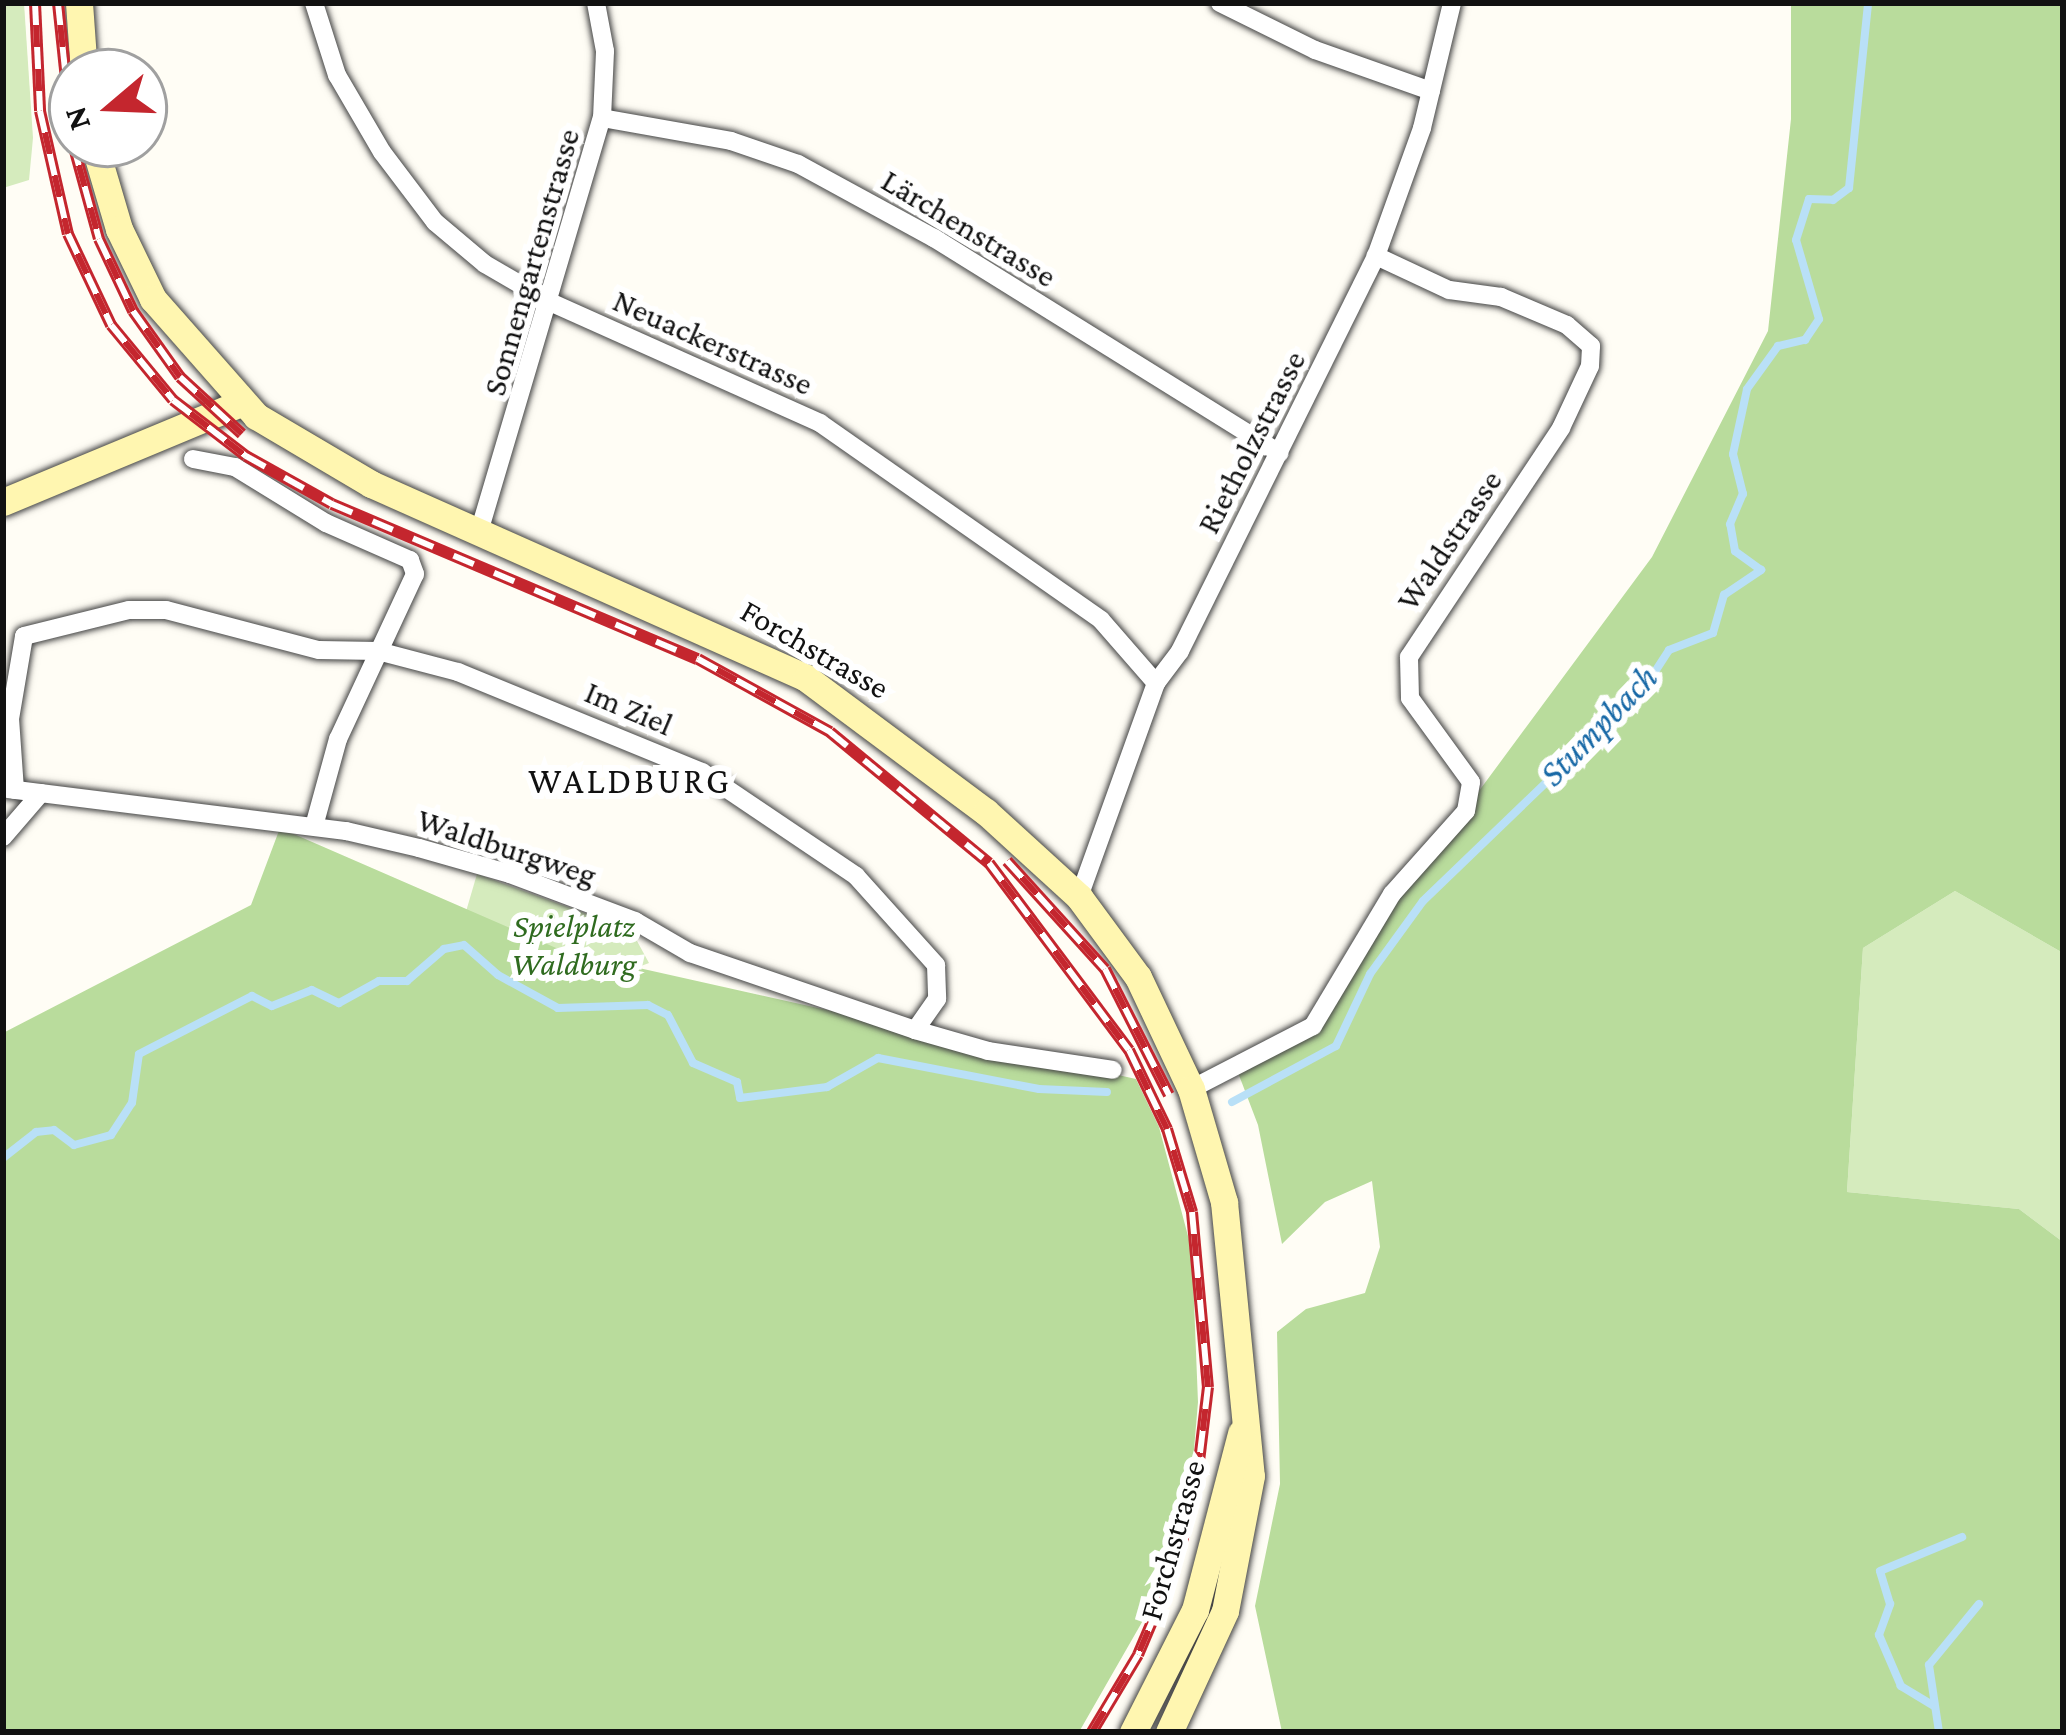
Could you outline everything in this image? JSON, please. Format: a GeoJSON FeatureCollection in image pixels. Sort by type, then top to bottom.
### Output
{"type":"FeatureCollection","features":[{"type":"Feature","properties":{"kind":"main road"},"geometry":{"type":"LineString","coordinates":[[79,3],[82,48]]}},
{"type":"Feature","properties":{"kind":"main road","name":"Forchstrasse"},"geometry":{"type":"LineString","coordinates":[[101,168],[119,229],[153,299],[242,403],[344,470],[806,679],[899,741],[1078,897],[1138,977],[1191,1088],[1232,1248],[1242,1429],[1252,1476],[1231,1591],[1168,1732]]}},
{"type":"Feature","properties":{"kind":"main road"},"geometry":{"type":"LineString","coordinates":[[3,502],[242,403]]}},
{"type":"Feature","properties":{"kind":"main road","name":"Forchstrasse"},"geometry":{"type":"LineString","coordinates":[[1132,1732],[1195,1610],[1242,1429]]}},
{"type":"Feature","properties":{"kind":"street","name":"Neuackerstrasse"},"geometry":{"type":"LineString","coordinates":[[314,3],[356,111],[435,222],[485,264],[552,303],[820,423],[1101,620],[1156,683]]}},
{"type":"Feature","properties":{"kind":"street","name":"Sonnengartenstrasse"},"geometry":{"type":"LineString","coordinates":[[479,532],[552,303],[602,118],[605,51],[596,3]]}},
{"type":"Feature","properties":{"kind":"street"},"geometry":{"type":"LineString","coordinates":[[1220,3],[1315,50],[1431,91]]}},
{"type":"Feature","properties":{"kind":"street","name":"Rietholzstrasse"},"geometry":{"type":"LineString","coordinates":[[1078,897],[1156,683],[1180,651],[1376,256],[1431,91],[1452,3]]}},
{"type":"Feature","properties":{"kind":"street","name":"Lärchenstrasse"},"geometry":{"type":"LineString","coordinates":[[602,118],[731,141],[798,164],[934,238],[1280,453]]}},
{"type":"Feature","properties":{"kind":"street","name":"Waldstrasse"},"geometry":{"type":"LineString","coordinates":[[1191,1088],[1313,1026],[1392,894],[1466,811],[1471,782],[1411,698],[1409,657],[1561,428],[1590,366],[1592,346],[1567,326],[1501,297],[1449,290],[1376,256]]}},
{"type":"Feature","properties":{"kind":"street"},"geometry":{"type":"LineString","coordinates":[[193,459],[235,466],[326,523],[410,560],[415,574],[338,739],[314,826]]}},
{"type":"Feature","properties":{"kind":"street","name":"Im Ziel"},"geometry":{"type":"LineString","coordinates":[[9,789],[10,719],[24,636],[129,610],[166,610],[320,650],[378,651],[554,708],[702,772],[773,813],[856,876],[936,965],[937,998],[915,1030]]}},
{"type":"Feature","properties":{"kind":"street","name":"Waldburgweg"},"geometry":{"type":"LineString","coordinates":[[9,789],[314,826],[510,874],[634,921],[690,953],[915,1030],[988,1051],[1114,1070]]}},
{"type":"Feature","properties":{"kind":"street"},"geometry":{"type":"LineString","coordinates":[[3,837],[41,793]]}},
{"type":"Feature","properties":{"kind":"green space"},"geometry":{"type":"Polygon","coordinates":[[[3,3],[24,3],[33,138],[29,180],[3,188],[3,3]]]}},
{"type":"Feature","properties":{"kind":"green space"},"geometry":{"type":"Polygon","coordinates":[[[1791,3],[2063,3],[2063,953],[1955,891],[1863,948],[1847,1192],[2019,1209],[2063,1242],[2063,1732],[1282,1732],[1255,1606],[1280,1484],[1277,1332],[1306,1309],[1365,1293],[1380,1247],[1372,1181],[1325,1202],[1282,1244],[1258,1125],[1237,1070],[1294,1041],[1652,557],[1768,331],[1791,119],[1791,3]]]}},
{"type":"Feature","properties":{"kind":"green space"},"geometry":{"type":"Polygon","coordinates":[[[280,828],[563,951],[1136,1079],[1159,1127],[1192,1251],[1198,1402],[1192,1473],[1157,1596],[1079,1732],[3,1732],[3,1033],[251,905],[280,828]]]}},
{"type":"Feature","properties":{"kind":"green space","name":"Spielplatz Waldburg"},"geometry":{"type":"Polygon","coordinates":[[[477,874],[631,930],[649,963],[580,989],[460,932],[477,874]]]}},
{"type":"Feature","properties":{"kind":"green space"},"geometry":{"type":"Polygon","coordinates":[[[1955,891],[2063,953],[2063,1242],[2019,1209],[1847,1192],[1863,948],[1955,891]]]}},
{"type":"Feature","properties":{"kind":"waterway","name":"Stumpbach"},"geometry":{"type":"LineString","coordinates":[[1232,1102],[1336,1046],[1370,974],[1423,901],[1645,687],[1669,650],[1713,633],[1724,595],[1761,570],[1735,551],[1730,524],[1743,494],[1733,454],[1747,389],[1778,346],[1805,340],[1819,319],[1796,240],[1809,199],[1833,200],[1849,188],[1868,3]]}},
{"type":"Feature","properties":{"kind":"waterway","name":"Stumpbach"},"geometry":{"type":"LineString","coordinates":[[3,1158],[36,1132],[54,1130],[74,1145],[111,1135],[132,1103],[139,1054],[252,996],[272,1006],[312,990],[339,1003],[379,981],[407,981],[444,949],[464,945],[498,975],[558,1008],[648,1005],[668,1015],[693,1063],[737,1082],[740,1098],[827,1087],[878,1058],[1039,1089],[1107,1092]]}},
{"type":"Feature","properties":{"kind":"waterway"},"geometry":{"type":"LineString","coordinates":[[1934,1706],[1901,1686],[1879,1635],[1890,1604],[1880,1571],[1962,1537]]}},
{"type":"Feature","properties":{"kind":"waterway"},"geometry":{"type":"LineString","coordinates":[[1939,1732],[1929,1665],[1979,1604]]}},
{"type":"Feature","properties":{"kind":"railway"},"geometry":{"type":"LineString","coordinates":[[35,3],[40,111],[68,234],[111,325],[173,400],[246,456],[332,504],[698,659],[830,732],[989,863],[1129,1050],[1167,1129],[1192,1212],[1208,1387],[1195,1494],[1174,1570],[1138,1655],[1092,1732]]}},
{"type":"Feature","properties":{"kind":"railway"},"geometry":{"type":"LineString","coordinates":[[58,3],[63,48]]}},
{"type":"Feature","properties":{"kind":"railway"},"geometry":{"type":"LineString","coordinates":[[80,168],[99,239],[133,311],[180,377],[242,434]]}},
{"type":"Feature","properties":{"kind":"railway"},"geometry":{"type":"LineString","coordinates":[[1007,861],[1105,969],[1169,1095]]}},
{"type":"Feature","properties":{"kind":"district","name":"WALDBURG"},"geometry":{"type":"Point","coordinates":[630,782]}}]}
